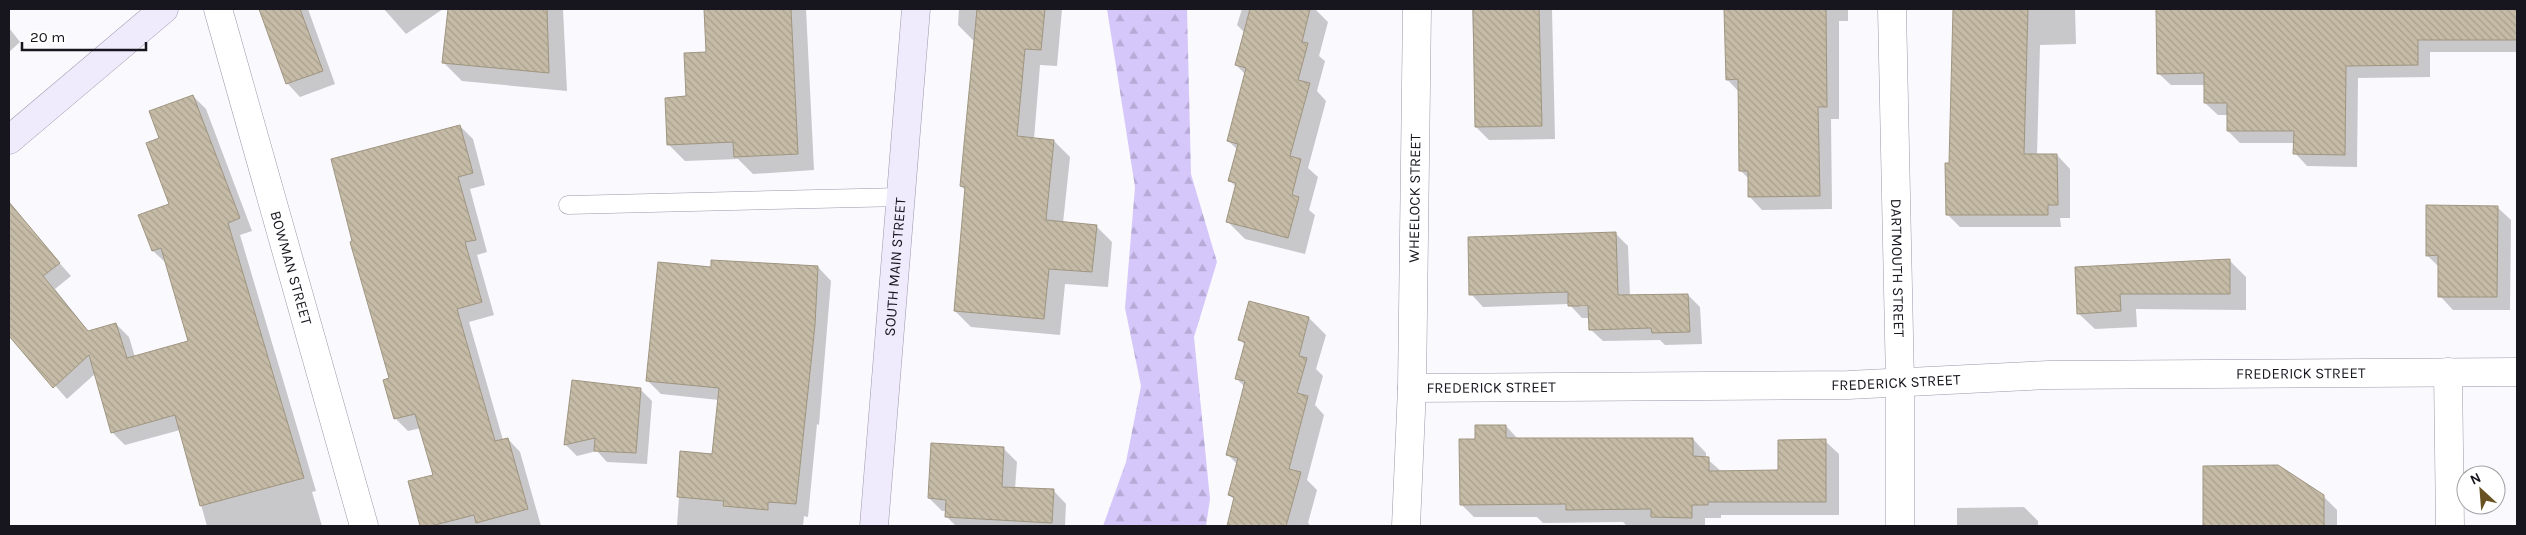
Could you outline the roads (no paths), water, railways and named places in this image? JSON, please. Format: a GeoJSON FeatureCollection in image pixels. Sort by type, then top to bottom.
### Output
{"type":"FeatureCollection","features":[{"type":"Feature","properties":{"kind":"main road"},"geometry":{"type":"LineString","coordinates":[[9,140],[164,9]]}},
{"type":"Feature","properties":{"kind":"main road","name":"SOUTH MAIN STREET"},"geometry":{"type":"LineString","coordinates":[[874,526],[916,9]]}},
{"type":"Feature","properties":{"kind":"street","name":"BOWMAN STREET"},"geometry":{"type":"LineString","coordinates":[[218,9],[364,526]]}},
{"type":"Feature","properties":{"kind":"street","name":"WHEELOCK STREET"},"geometry":{"type":"LineString","coordinates":[[1412,388],[1417,9]]}},
{"type":"Feature","properties":{"kind":"street","name":"DARTMOUTH STREET"},"geometry":{"type":"LineString","coordinates":[[1892,9],[1900,382],[1900,526]]}},
{"type":"Feature","properties":{"kind":"street"},"geometry":{"type":"LineString","coordinates":[[2448,372],[2450,526]]}},
{"type":"Feature","properties":{"kind":"street","name":"FREDERICK STREET"},"geometry":{"type":"LineString","coordinates":[[1406,526],[1412,388],[1838,385],[2049,375],[2517,372]]}},
{"type":"Feature","properties":{"kind":"lane"},"geometry":{"type":"LineString","coordinates":[[568,204],[902,197]]}}]}
